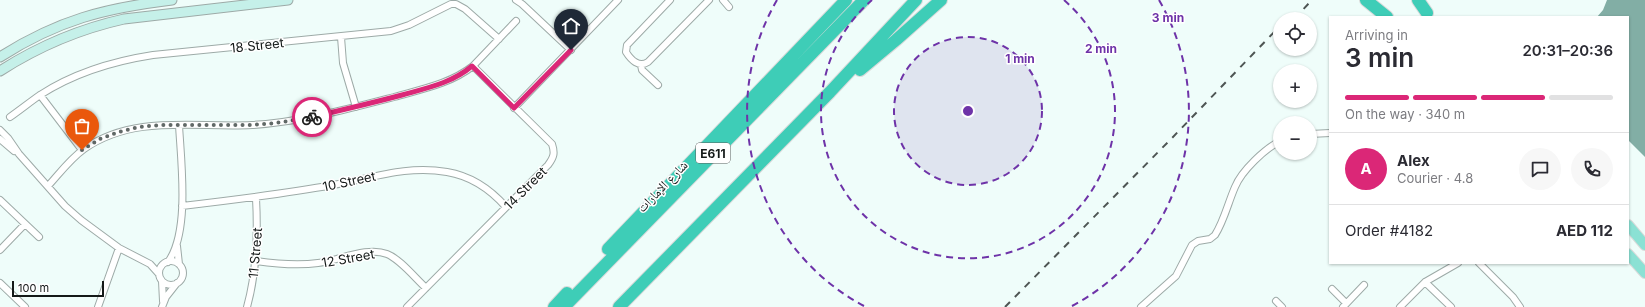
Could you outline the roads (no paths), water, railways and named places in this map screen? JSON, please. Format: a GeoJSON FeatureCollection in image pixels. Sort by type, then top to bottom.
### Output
{"type":"FeatureCollection","features":[{"type":"Feature","properties":{"kind":"highway"},"geometry":{"type":"LineString","coordinates":[[643,212],[696,147],[836,0]]}},
{"type":"Feature","properties":{"kind":"highway"},"geometry":{"type":"LineString","coordinates":[[554,307],[846,0]]}},
{"type":"Feature","properties":{"kind":"highway","name":"شارع الإمارات"},"geometry":{"type":"LineString","coordinates":[[564,307],[864,0]]}},
{"type":"Feature","properties":{"kind":"highway"},"geometry":{"type":"LineString","coordinates":[[619,307],[830,92],[916,0]]}},
{"type":"Feature","properties":{"kind":"highway"},"geometry":{"type":"LineString","coordinates":[[830,92],[886,49],[941,0]]}},
{"type":"Feature","properties":{"kind":"highway"},"geometry":{"type":"LineString","coordinates":[[1366,0],[1386,16]]}},
{"type":"Feature","properties":{"kind":"highway"},"geometry":{"type":"LineString","coordinates":[[1418,0],[1429,15]]}},
{"type":"Feature","properties":{"kind":"main road"},"geometry":{"type":"LineString","coordinates":[[1376,0],[1392,16]]}},
{"type":"Feature","properties":{"kind":"main road"},"geometry":{"type":"LineString","coordinates":[[1413,0],[1429,15]]}},
{"type":"Feature","properties":{"kind":"main road"},"geometry":{"type":"LineString","coordinates":[[1629,226],[1645,245]]}},
{"type":"Feature","properties":{"kind":"main road"},"geometry":{"type":"LineString","coordinates":[[1629,255],[1645,273]]}},
{"type":"Feature","properties":{"kind":"street"},"geometry":{"type":"LineString","coordinates":[[0,57],[45,31],[74,19],[150,1],[172,0]]}},
{"type":"Feature","properties":{"kind":"street"},"geometry":{"type":"LineString","coordinates":[[0,72],[46,44],[98,25],[148,16],[288,0]]}},
{"type":"Feature","properties":{"kind":"street"},"geometry":{"type":"LineString","coordinates":[[516,0],[521,2],[571,50]]}},
{"type":"Feature","properties":{"kind":"street"},"geometry":{"type":"LineString","coordinates":[[514,108],[618,0]]}},
{"type":"Feature","properties":{"kind":"street"},"geometry":{"type":"LineString","coordinates":[[658,85],[642,70],[641,65],[628,55],[626,48],[627,45],[670,0]]}},
{"type":"Feature","properties":{"kind":"street"},"geometry":{"type":"LineString","coordinates":[[641,65],[648,62],[709,0]]}},
{"type":"Feature","properties":{"kind":"street"},"geometry":{"type":"LineString","coordinates":[[723,0],[729,7]]}},
{"type":"Feature","properties":{"kind":"street","name":"18 Street"},"geometry":{"type":"LineString","coordinates":[[10,117],[40,95],[68,80],[95,69],[137,58],[341,37],[400,28],[451,4],[456,4],[466,9],[499,39]]}},
{"type":"Feature","properties":{"kind":"street"},"geometry":{"type":"LineString","coordinates":[[48,186],[82,150],[100,139],[119,132],[139,127],[179,125],[251,125],[276,123],[356,107],[448,82],[472,66],[516,21]]}},
{"type":"Feature","properties":{"kind":"street"},"geometry":{"type":"LineString","coordinates":[[341,37],[343,63],[356,107]]}},
{"type":"Feature","properties":{"kind":"street","name":"14 Street"},"geometry":{"type":"LineString","coordinates":[[407,307],[548,165],[555,152],[552,144],[472,66]]}},
{"type":"Feature","properties":{"kind":"street"},"geometry":{"type":"LineString","coordinates":[[40,95],[82,150]]}},
{"type":"Feature","properties":{"kind":"street"},"geometry":{"type":"LineString","coordinates":[[159,274],[161,266],[173,254],[182,206],[179,125]]}},
{"type":"Feature","properties":{"kind":"street"},"geometry":{"type":"LineString","coordinates":[[1317,134],[1329,133]]}},
{"type":"Feature","properties":{"kind":"street"},"geometry":{"type":"LineString","coordinates":[[1,135],[65,206],[89,227],[119,248],[147,262],[159,274],[162,281],[162,305]]}},
{"type":"Feature","properties":{"kind":"street"},"geometry":{"type":"LineString","coordinates":[[1141,307],[1176,276],[1183,264],[1187,251],[1192,245],[1198,241],[1210,239],[1215,235],[1241,176],[1273,145]]}},
{"type":"Feature","properties":{"kind":"street","name":"10 Street"},"geometry":{"type":"LineString","coordinates":[[182,206],[256,198],[335,185],[393,172],[434,170],[464,176],[493,194],[506,207]]}},
{"type":"Feature","properties":{"kind":"street","name":"11 Street"},"geometry":{"type":"LineString","coordinates":[[247,307],[256,261],[258,227],[256,198]]}},
{"type":"Feature","properties":{"kind":"street"},"geometry":{"type":"LineString","coordinates":[[0,200],[38,237]]}},
{"type":"Feature","properties":{"kind":"street"},"geometry":{"type":"LineString","coordinates":[[0,250],[25,224]]}},
{"type":"Feature","properties":{"kind":"street"},"geometry":{"type":"LineString","coordinates":[[162,305],[169,292],[181,278],[183,273],[179,264],[176,244]]}},
{"type":"Feature","properties":{"kind":"street"},"geometry":{"type":"LineString","coordinates":[[98,307],[119,248]]}},
{"type":"Feature","properties":{"kind":"street","name":"12 Street"},"geometry":{"type":"LineString","coordinates":[[256,261],[279,264],[319,263],[371,251],[380,252],[389,255],[396,260],[426,288]]}},
{"type":"Feature","properties":{"kind":"street"},"geometry":{"type":"LineString","coordinates":[[147,262],[175,262],[179,264]]}},
{"type":"Feature","properties":{"kind":"street"},"geometry":{"type":"LineString","coordinates":[[1400,307],[1425,282],[1456,264]]}},
{"type":"Feature","properties":{"kind":"street"},"geometry":{"type":"LineString","coordinates":[[1480,264],[1513,297],[1520,307]]}},
{"type":"Feature","properties":{"kind":"street"},"geometry":{"type":"LineString","coordinates":[[162,281],[170,284],[178,282]]}},
{"type":"Feature","properties":{"kind":"street"},"geometry":{"type":"LineString","coordinates":[[1425,282],[1451,307]]}},
{"type":"Feature","properties":{"kind":"street"},"geometry":{"type":"LineString","coordinates":[[0,283],[25,307]]}},
{"type":"Feature","properties":{"kind":"street"},"geometry":{"type":"LineString","coordinates":[[1332,289],[1344,305],[1364,285]]}},
{"type":"Feature","properties":{"kind":"street"},"geometry":{"type":"LineString","coordinates":[[1276,301],[1282,307]]}},
{"type":"Feature","properties":{"kind":"railway"},"geometry":{"type":"LineString","coordinates":[[1301,12],[1312,0]]}},
{"type":"Feature","properties":{"kind":"railway"},"geometry":{"type":"LineString","coordinates":[[1005,307],[1273,33]]}}]}
